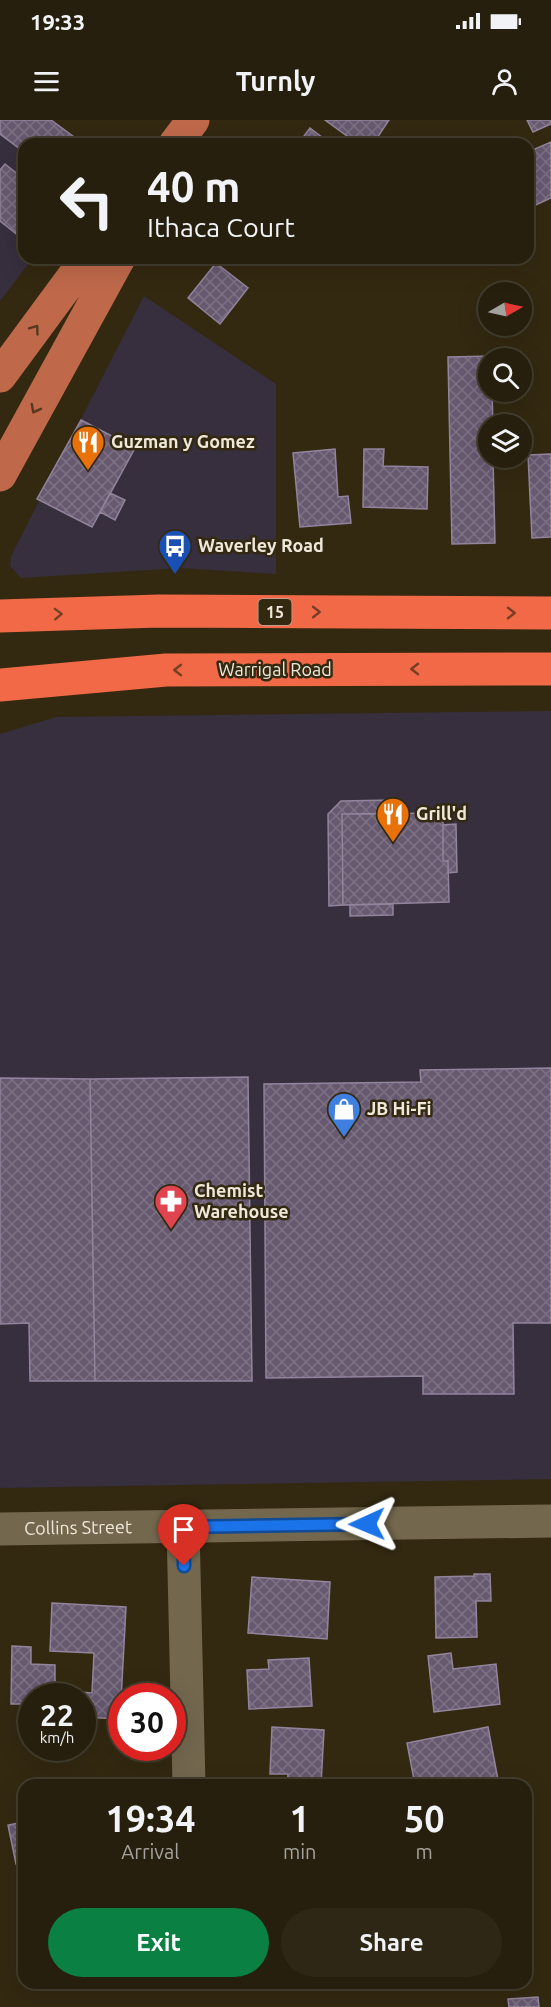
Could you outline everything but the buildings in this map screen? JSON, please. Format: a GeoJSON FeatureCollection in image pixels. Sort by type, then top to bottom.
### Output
{"type":"FeatureCollection","features":[{"type":"Feature","properties":{"kind":"highway","name":"15"},"geometry":{"type":"LineString","coordinates":[[0,616],[159,611],[551,613]]}},
{"type":"Feature","properties":{"kind":"highway","name":"Warrigal Road"},"geometry":{"type":"LineString","coordinates":[[0,685],[166,670],[551,669]]}},
{"type":"Feature","properties":{"kind":"main road"},"geometry":{"type":"LineString","coordinates":[[180,138],[193,120]]}},
{"type":"Feature","properties":{"kind":"main road"},"geometry":{"type":"LineString","coordinates":[[0,376],[83,264]]}},
{"type":"Feature","properties":{"kind":"main road"},"geometry":{"type":"LineString","coordinates":[[0,475],[115,264]]}},
{"type":"Feature","properties":{"kind":"street","name":"Collins Street"},"geometry":{"type":"LineString","coordinates":[[0,1529],[551,1521]]}},
{"type":"Feature","properties":{"kind":"street"},"geometry":{"type":"LineString","coordinates":[[183,1527],[189,1779]]}},
{"type":"Feature","properties":{"kind":"shaded area"},"geometry":{"type":"Polygon","coordinates":[[[0,129],[18,142],[18,264],[28,264],[0,301],[0,129]]]}},
{"type":"Feature","properties":{"kind":"shaded area"},"geometry":{"type":"Polygon","coordinates":[[[144,296],[276,384],[276,574],[180,568],[21,578],[10,566],[11,556],[144,296]]]}},
{"type":"Feature","properties":{"kind":"shaded area"},"geometry":{"type":"Polygon","coordinates":[[[551,711],[551,1479],[0,1488],[0,734],[56,717],[551,711]]]}},
{"type":"Feature","properties":{"kind":"place","name":"Guzman y Gomez"},"geometry":{"type":"Point","coordinates":[88,471]}},
{"type":"Feature","properties":{"kind":"place","name":"Waverley Road"},"geometry":{"type":"Point","coordinates":[175,575]}},
{"type":"Feature","properties":{"kind":"place","name":"Grill'd"},"geometry":{"type":"Point","coordinates":[393,843]}},
{"type":"Feature","properties":{"kind":"place","name":"JB Hi-Fi"},"geometry":{"type":"Point","coordinates":[344,1138]}},
{"type":"Feature","properties":{"kind":"place","name":"Chemist Warehouse"},"geometry":{"type":"Point","coordinates":[171,1230]}},
{"type":"Feature","properties":{"kind":"route"},"geometry":{"type":"LineString","coordinates":[[184,1566],[183,1527],[367,1524]]}}]}
